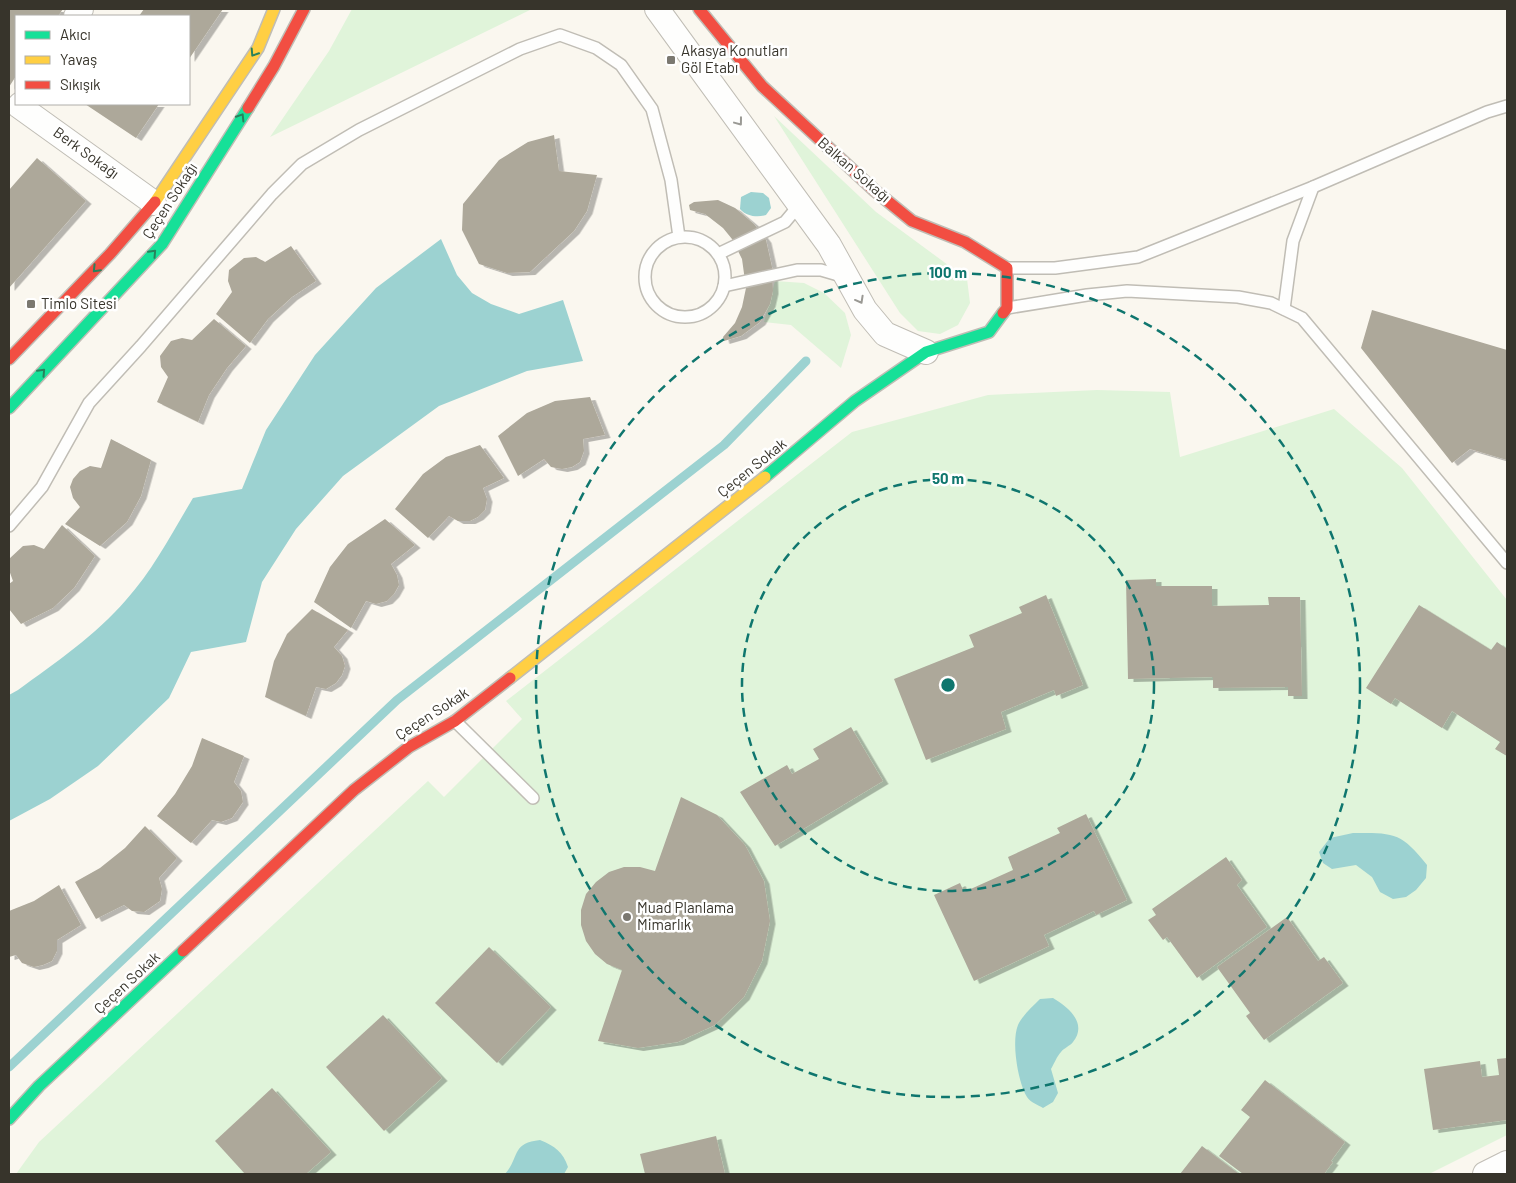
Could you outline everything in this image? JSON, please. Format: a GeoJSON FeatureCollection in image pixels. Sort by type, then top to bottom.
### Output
{"type":"FeatureCollection","features":[{"type":"Feature","properties":{"kind":"street","name":"Çeçen Sokağı"},"geometry":{"type":"LineString","coordinates":[[9,359],[110,254],[154,202],[258,48],[274,9]]}},
{"type":"Feature","properties":{"kind":"street","name":"Çeçen Sokağı"},"geometry":{"type":"LineString","coordinates":[[9,408],[162,244],[274,66],[304,9]]}},
{"type":"Feature","properties":{"kind":"street"},"geometry":{"type":"LineString","coordinates":[[657,9],[829,245],[865,310],[885,334],[926,352]]}},
{"type":"Feature","properties":{"kind":"street","name":"Balkan Sokağı"},"geometry":{"type":"LineString","coordinates":[[699,9],[723,41],[762,86],[874,190],[912,221],[965,242],[1007,268]]}},
{"type":"Feature","properties":{"kind":"street","name":"Berk Sokağı"},"geometry":{"type":"LineString","coordinates":[[16,109],[154,202]]}},
{"type":"Feature","properties":{"kind":"street"},"geometry":{"type":"LineString","coordinates":[[1007,268],[1007,308]]}},
{"type":"Feature","properties":{"kind":"street","name":"Çeçen Sokak"},"geometry":{"type":"LineString","coordinates":[[9,1119],[39,1086],[354,790],[409,747],[455,721],[758,483],[855,401],[926,352],[989,332],[1007,308]]}},
{"type":"Feature","properties":{"kind":"street"},"geometry":{"type":"LineString","coordinates":[[1485,1174],[1507,1163]]}},
{"type":"Feature","properties":{"kind":"lane"},"geometry":{"type":"LineString","coordinates":[[9,526],[42,487],[89,403],[272,194],[302,164],[358,130],[520,49],[560,35],[596,48],[621,65],[652,109],[671,180],[679,237]]}},
{"type":"Feature","properties":{"kind":"lane"},"geometry":{"type":"LineString","coordinates":[[1007,268],[1055,268],[1138,257],[1313,187],[1488,112],[1507,106]]}},
{"type":"Feature","properties":{"kind":"lane"},"geometry":{"type":"LineString","coordinates":[[1284,309],[1293,241],[1313,187]]}},
{"type":"Feature","properties":{"kind":"lane"},"geometry":{"type":"LineString","coordinates":[[718,254],[785,222],[800,204]]}},
{"type":"Feature","properties":{"kind":"lane"},"geometry":{"type":"LineString","coordinates":[[679,237],[701,240],[718,254],[723,264],[724,286],[719,299],[710,309],[698,316],[685,318],[672,316],[660,309],[650,299],[645,286],[644,273],[648,260],[655,249],[666,241],[679,237]]}},
{"type":"Feature","properties":{"kind":"lane"},"geometry":{"type":"LineString","coordinates":[[724,286],[797,270],[821,270],[848,278]]}},
{"type":"Feature","properties":{"kind":"lane"},"geometry":{"type":"LineString","coordinates":[[1007,308],[1087,295],[1127,291],[1238,297],[1271,303],[1302,318],[1321,338],[1507,563]]}},
{"type":"Feature","properties":{"kind":"lane"},"geometry":{"type":"LineString","coordinates":[[455,721],[533,798]]}},
{"type":"Feature","properties":{"kind":"green space"},"geometry":{"type":"Polygon","coordinates":[[[352,9],[532,9],[270,137],[329,51],[352,9]]]}},
{"type":"Feature","properties":{"kind":"green space"},"geometry":{"type":"Polygon","coordinates":[[[774,116],[876,212],[967,279],[970,303],[958,325],[940,334],[918,331],[900,313],[774,116]]]}},
{"type":"Feature","properties":{"kind":"green space"},"geometry":{"type":"Polygon","coordinates":[[[775,281],[804,283],[824,293],[845,313],[851,335],[841,368],[791,325],[764,322],[775,281]]]}},
{"type":"Feature","properties":{"kind":"green space"},"geometry":{"type":"Polygon","coordinates":[[[1097,390],[1170,392],[1180,457],[1334,409],[1402,468],[1507,600],[1507,1135],[1429,1174],[16,1174],[39,1142],[428,781],[444,797],[522,719],[506,701],[852,432],[988,395],[1097,390]]]}},
{"type":"Feature","properties":{"kind":"water"},"geometry":{"type":"Polygon","coordinates":[[[751,192],[763,193],[769,198],[771,208],[766,215],[752,216],[740,209],[741,197],[751,192]]]}},
{"type":"Feature","properties":{"kind":"water"},"geometry":{"type":"Polygon","coordinates":[[[441,239],[457,275],[472,293],[491,304],[519,314],[563,300],[583,361],[527,371],[439,406],[343,476],[296,529],[262,582],[246,642],[191,652],[169,698],[98,766],[50,799],[9,821],[9,695],[75,648],[114,613],[154,564],[193,498],[242,489],[266,430],[315,355],[376,288],[441,239]]]}},
{"type":"Feature","properties":{"kind":"water"},"geometry":{"type":"Polygon","coordinates":[[[1353,833],[1388,834],[1403,840],[1427,865],[1426,878],[1416,890],[1406,897],[1393,899],[1380,892],[1372,877],[1356,865],[1332,869],[1323,863],[1319,852],[1330,838],[1353,833]]]}},
{"type":"Feature","properties":{"kind":"water"},"geometry":{"type":"Polygon","coordinates":[[[1053,998],[1070,1011],[1077,1022],[1078,1028],[1073,1042],[1064,1049],[1051,1069],[1058,1093],[1053,1102],[1043,1108],[1030,1100],[1024,1090],[1016,1062],[1015,1041],[1018,1025],[1025,1015],[1040,999],[1053,998]]]}},
{"type":"Feature","properties":{"kind":"water"},"geometry":{"type":"Polygon","coordinates":[[[540,1140],[554,1147],[564,1157],[568,1167],[564,1174],[505,1174],[510,1168],[517,1152],[524,1144],[540,1140]]]}},
{"type":"Feature","properties":{"kind":"building"},"geometry":{"type":"Polygon","coordinates":[[[9,9],[63,9],[59,15],[15,15],[15,78],[9,87],[9,9]]]}},
{"type":"Feature","properties":{"kind":"building"},"geometry":{"type":"Polygon","coordinates":[[[144,9],[223,9],[190,58],[190,15],[140,15],[144,9]]]}},
{"type":"Feature","properties":{"kind":"building"},"geometry":{"type":"Polygon","coordinates":[[[86,105],[158,105],[136,138],[86,105]]]}},
{"type":"Feature","properties":{"kind":"building"},"geometry":{"type":"Polygon","coordinates":[[[554,135],[559,171],[597,175],[587,211],[574,231],[530,272],[507,273],[479,264],[462,230],[463,204],[499,160],[528,142],[554,135]]]}},
{"type":"Feature","properties":{"kind":"building"},"geometry":{"type":"Polygon","coordinates":[[[37,158],[86,201],[9,288],[9,190],[37,158]]]}},
{"type":"Feature","properties":{"kind":"building"},"geometry":{"type":"Polygon","coordinates":[[[718,200],[735,208],[754,224],[766,240],[772,267],[773,291],[770,304],[760,322],[741,336],[724,341],[723,337],[735,323],[742,307],[746,288],[742,259],[732,239],[723,228],[705,214],[690,210],[689,205],[694,202],[718,200]]]}},
{"type":"Feature","properties":{"kind":"building"},"geometry":{"type":"Polygon","coordinates":[[[291,246],[316,281],[292,297],[268,319],[250,343],[216,314],[232,292],[228,281],[229,270],[244,258],[256,257],[265,262],[291,246]]]}},
{"type":"Feature","properties":{"kind":"building"},"geometry":{"type":"Polygon","coordinates":[[[1372,310],[1507,350],[1507,460],[1470,449],[1452,463],[1361,348],[1372,310]]]}},
{"type":"Feature","properties":{"kind":"building"},"geometry":{"type":"Polygon","coordinates":[[[214,319],[246,346],[227,368],[209,395],[198,422],[157,402],[168,377],[161,367],[160,356],[171,341],[182,338],[192,340],[214,319]]]}},
{"type":"Feature","properties":{"kind":"building"},"geometry":{"type":"Polygon","coordinates":[[[590,397],[605,435],[583,439],[584,451],[580,462],[572,467],[562,469],[551,467],[544,459],[518,476],[498,436],[527,413],[555,401],[590,397]]]}},
{"type":"Feature","properties":{"kind":"building"},"geometry":{"type":"Polygon","coordinates":[[[111,439],[151,460],[141,496],[127,522],[100,546],[65,524],[80,507],[73,498],[70,487],[73,479],[80,471],[90,466],[101,468],[111,439]]]}},
{"type":"Feature","properties":{"kind":"building"},"geometry":{"type":"Polygon","coordinates":[[[480,445],[504,478],[483,488],[487,499],[485,510],[478,517],[470,521],[458,521],[449,516],[428,538],[395,509],[423,474],[446,457],[480,445]]]}},
{"type":"Feature","properties":{"kind":"building"},"geometry":{"type":"Polygon","coordinates":[[[385,519],[415,545],[391,564],[397,575],[399,585],[394,594],[387,601],[376,604],[366,601],[351,628],[314,602],[330,567],[348,544],[385,519]]]}},
{"type":"Feature","properties":{"kind":"building"},"geometry":{"type":"Polygon","coordinates":[[[62,525],[95,556],[74,588],[53,608],[21,624],[9,609],[9,584],[13,581],[9,570],[9,559],[23,546],[34,545],[44,549],[62,525]]]}},
{"type":"Feature","properties":{"kind":"building"},"geometry":{"type":"Polygon","coordinates":[[[1156,579],[1156,586],[1212,586],[1212,606],[1269,605],[1268,597],[1300,597],[1302,696],[1288,696],[1288,687],[1213,688],[1213,677],[1128,679],[1126,580],[1156,579]]]}},
{"type":"Feature","properties":{"kind":"building"},"geometry":{"type":"Polygon","coordinates":[[[1046,595],[1083,685],[1056,696],[1054,690],[1001,712],[1006,729],[926,760],[894,679],[974,647],[969,635],[1022,613],[1019,607],[1046,595]]]}},
{"type":"Feature","properties":{"kind":"building"},"geometry":{"type":"Polygon","coordinates":[[[1419,605],[1491,650],[1497,642],[1507,649],[1507,756],[1495,749],[1500,742],[1452,711],[1442,728],[1395,698],[1391,704],[1366,688],[1419,605]]]}},
{"type":"Feature","properties":{"kind":"building"},"geometry":{"type":"Polygon","coordinates":[[[312,609],[348,630],[334,647],[342,656],[345,666],[342,675],[336,683],[326,689],[316,687],[306,716],[265,697],[274,661],[287,634],[312,609]]]}},
{"type":"Feature","properties":{"kind":"building"},"geometry":{"type":"Polygon","coordinates":[[[851,727],[883,781],[775,846],[740,792],[787,765],[792,774],[819,759],[813,749],[851,727]]]}},
{"type":"Feature","properties":{"kind":"building"},"geometry":{"type":"Polygon","coordinates":[[[202,738],[244,756],[234,782],[241,791],[243,802],[232,818],[221,822],[212,820],[191,843],[157,816],[175,794],[192,766],[202,738]]]}},
{"type":"Feature","properties":{"kind":"building"},"geometry":{"type":"Polygon","coordinates":[[[681,797],[717,815],[745,845],[764,881],[770,921],[762,961],[744,997],[715,1025],[678,1042],[638,1048],[598,1041],[622,970],[607,964],[595,954],[586,941],[581,925],[581,910],[586,894],[596,882],[609,872],[624,867],[640,867],[655,871],[681,797]]]}},
{"type":"Feature","properties":{"kind":"building"},"geometry":{"type":"Polygon","coordinates":[[[1086,814],[1127,900],[1096,915],[1094,911],[1044,935],[1049,946],[974,981],[934,895],[960,883],[964,892],[1013,870],[1008,857],[1060,833],[1057,828],[1086,814]]]}},
{"type":"Feature","properties":{"kind":"building"},"geometry":{"type":"Polygon","coordinates":[[[145,826],[177,858],[159,878],[162,889],[160,901],[144,912],[132,911],[124,905],[96,919],[75,882],[100,868],[125,848],[145,826]]]}},
{"type":"Feature","properties":{"kind":"building"},"geometry":{"type":"Polygon","coordinates":[[[1226,857],[1242,880],[1237,885],[1267,927],[1197,978],[1167,937],[1163,940],[1148,920],[1156,915],[1152,909],[1226,857]]]}},
{"type":"Feature","properties":{"kind":"building"},"geometry":{"type":"Polygon","coordinates":[[[59,885],[81,925],[57,940],[57,951],[52,961],[43,965],[34,967],[22,963],[16,955],[9,957],[9,911],[34,901],[59,885]]]}},
{"type":"Feature","properties":{"kind":"building"},"geometry":{"type":"Polygon","coordinates":[[[1287,917],[1318,961],[1324,957],[1343,983],[1264,1040],[1246,1016],[1250,1013],[1217,967],[1287,917]]]}},
{"type":"Feature","properties":{"kind":"building"},"geometry":{"type":"Polygon","coordinates":[[[489,947],[551,1007],[497,1063],[435,1003],[489,947]]]}},
{"type":"Feature","properties":{"kind":"building"},"geometry":{"type":"Polygon","coordinates":[[[383,1015],[442,1078],[384,1131],[326,1067],[383,1015]]]}},
{"type":"Feature","properties":{"kind":"building"},"geometry":{"type":"Polygon","coordinates":[[[1507,1058],[1507,1120],[1433,1130],[1424,1069],[1480,1061],[1482,1077],[1499,1075],[1497,1059],[1507,1058]]]}},
{"type":"Feature","properties":{"kind":"building"},"geometry":{"type":"Polygon","coordinates":[[[1265,1080],[1345,1142],[1324,1174],[1243,1174],[1219,1156],[1250,1117],[1241,1110],[1265,1080]]]}},
{"type":"Feature","properties":{"kind":"building"},"geometry":{"type":"Polygon","coordinates":[[[272,1088],[331,1152],[306,1174],[245,1174],[215,1141],[272,1088]]]}},
{"type":"Feature","properties":{"kind":"building"},"geometry":{"type":"Polygon","coordinates":[[[716,1136],[725,1174],[645,1174],[640,1154],[716,1136]]]}},
{"type":"Feature","properties":{"kind":"building"},"geometry":{"type":"Polygon","coordinates":[[[1202,1146],[1239,1174],[1180,1174],[1202,1146]]]}},
{"type":"Feature","properties":{"kind":"waterway"},"geometry":{"type":"LineString","coordinates":[[9,1067],[397,700],[724,445],[806,361]]}},
{"type":"Feature","properties":{"kind":"traffic: fast"},"geometry":{"type":"LineString","coordinates":[[9,408],[162,244],[248,108]]}},
{"type":"Feature","properties":{"kind":"traffic: fast"},"geometry":{"type":"LineString","coordinates":[[765,477],[855,401],[926,352],[989,332],[1003,313]]}},
{"type":"Feature","properties":{"kind":"traffic: fast"},"geometry":{"type":"LineString","coordinates":[[9,1119],[39,1086],[183,951]]}},
{"type":"Feature","properties":{"kind":"traffic: slow"},"geometry":{"type":"LineString","coordinates":[[155,202],[258,48],[274,9]]}},
{"type":"Feature","properties":{"kind":"traffic: slow"},"geometry":{"type":"LineString","coordinates":[[510,678],[765,477]]}},
{"type":"Feature","properties":{"kind":"traffic: jam"},"geometry":{"type":"LineString","coordinates":[[248,108],[274,66],[304,9]]}},
{"type":"Feature","properties":{"kind":"traffic: jam"},"geometry":{"type":"LineString","coordinates":[[699,9],[762,86],[874,190],[912,221],[965,242],[1007,268],[1007,308],[1003,313]]}},
{"type":"Feature","properties":{"kind":"traffic: jam"},"geometry":{"type":"LineString","coordinates":[[9,359],[110,254],[155,202]]}},
{"type":"Feature","properties":{"kind":"traffic: jam"},"geometry":{"type":"LineString","coordinates":[[183,951],[354,790],[409,747],[455,721],[510,678]]}},
{"type":"Feature","properties":{"kind":"place","name":"Akasya Konutları Göl Etabı"},"geometry":{"type":"Point","coordinates":[671,60]}},
{"type":"Feature","properties":{"kind":"place","name":"Timlo Sitesi"},"geometry":{"type":"Point","coordinates":[31,304]}},
{"type":"Feature","properties":{"kind":"place","name":"Muad Planlama Mimarlık"},"geometry":{"type":"Point","coordinates":[627,917]}}]}
